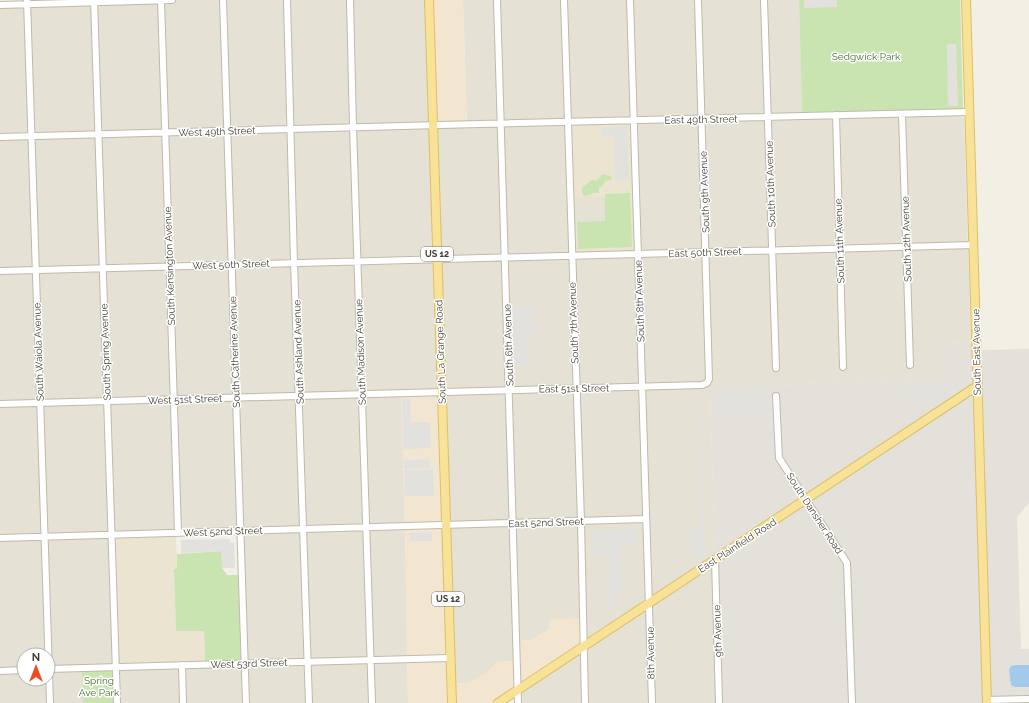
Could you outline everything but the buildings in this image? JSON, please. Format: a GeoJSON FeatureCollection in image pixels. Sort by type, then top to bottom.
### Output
{"type":"FeatureCollection","features":[{"type":"Feature","properties":{"kind":"main road","name":"South La Grange Road"},"geometry":{"type":"LineString","coordinates":[[429,0],[452,703]]}},
{"type":"Feature","properties":{"kind":"main road","name":"South East Avenue"},"geometry":{"type":"LineString","coordinates":[[966,0],[986,701]]}},
{"type":"Feature","properties":{"kind":"main road","name":"East Plainfield Road"},"geometry":{"type":"LineString","coordinates":[[498,703],[977,386]]}},
{"type":"Feature","properties":{"kind":"street","name":"South Kensington Avenue"},"geometry":{"type":"LineString","coordinates":[[161,0],[178,532]]}},
{"type":"Feature","properties":{"kind":"street"},"geometry":{"type":"LineString","coordinates":[[0,5],[27,2],[172,0]]}},
{"type":"Feature","properties":{"kind":"street","name":"South Catherine Avenue"},"geometry":{"type":"LineString","coordinates":[[223,0],[246,703]]}},
{"type":"Feature","properties":{"kind":"street","name":"South Ashland Avenue"},"geometry":{"type":"LineString","coordinates":[[287,0],[309,703]]}},
{"type":"Feature","properties":{"kind":"street","name":"South Madison Avenue"},"geometry":{"type":"LineString","coordinates":[[350,0],[372,703]]}},
{"type":"Feature","properties":{"kind":"street","name":"South 6th Avenue"},"geometry":{"type":"LineString","coordinates":[[497,0],[518,703]]}},
{"type":"Feature","properties":{"kind":"street","name":"South 7th Avenue"},"geometry":{"type":"LineString","coordinates":[[564,0],[575,388],[581,521],[585,703]]}},
{"type":"Feature","properties":{"kind":"street","name":"South 8th Avenue"},"geometry":{"type":"LineString","coordinates":[[630,0],[649,603]]}},
{"type":"Feature","properties":{"kind":"street","name":"South 9th Avenue"},"geometry":{"type":"LineString","coordinates":[[698,0],[709,378],[707,383]]}},
{"type":"Feature","properties":{"kind":"street","name":"South 10th Avenue"},"geometry":{"type":"LineString","coordinates":[[764,0],[776,368]]}},
{"type":"Feature","properties":{"kind":"street","name":"South Spring Avenue"},"geometry":{"type":"LineString","coordinates":[[94,1],[117,703]]}},
{"type":"Feature","properties":{"kind":"street","name":"South Waiola Avenue"},"geometry":{"type":"LineString","coordinates":[[27,2],[47,647]]}},
{"type":"Feature","properties":{"kind":"street","name":"East 49th Street"},"geometry":{"type":"LineString","coordinates":[[433,125],[969,112]]}},
{"type":"Feature","properties":{"kind":"street","name":"South 12th Avenue"},"geometry":{"type":"LineString","coordinates":[[902,114],[910,364]]}},
{"type":"Feature","properties":{"kind":"street","name":"South 11th Avenue"},"geometry":{"type":"LineString","coordinates":[[836,115],[843,367]]}},
{"type":"Feature","properties":{"kind":"street","name":"West 49th Street"},"geometry":{"type":"LineString","coordinates":[[0,137],[433,125]]}},
{"type":"Feature","properties":{"kind":"street","name":"East 50th Street"},"geometry":{"type":"LineString","coordinates":[[437,260],[973,245]]}},
{"type":"Feature","properties":{"kind":"street","name":"West 50th Street"},"geometry":{"type":"LineString","coordinates":[[0,270],[294,262],[437,260]]}},
{"type":"Feature","properties":{"kind":"street","name":"East 51st Street"},"geometry":{"type":"LineString","coordinates":[[442,392],[702,385],[707,383]]}},
{"type":"Feature","properties":{"kind":"street","name":"West 51st Street"},"geometry":{"type":"LineString","coordinates":[[0,404],[442,392]]}},
{"type":"Feature","properties":{"kind":"street","name":"South Dansher Road"},"geometry":{"type":"LineString","coordinates":[[776,396],[779,458],[848,563],[852,703]]}},
{"type":"Feature","properties":{"kind":"street","name":"East 52nd Street"},"geometry":{"type":"LineString","coordinates":[[446,525],[646,520]]}},
{"type":"Feature","properties":{"kind":"street","name":"West 52nd Street"},"geometry":{"type":"LineString","coordinates":[[0,538],[446,525]]}},
{"type":"Feature","properties":{"kind":"street","name":"9th Avenue"},"geometry":{"type":"LineString","coordinates":[[715,560],[719,703]]}},
{"type":"Feature","properties":{"kind":"street","name":"8th Avenue"},"geometry":{"type":"LineString","coordinates":[[649,603],[652,703]]}},
{"type":"Feature","properties":{"kind":"street","name":"West 53rd Street"},"geometry":{"type":"LineString","coordinates":[[56,669],[450,658]]}},
{"type":"Feature","properties":{"kind":"street"},"geometry":{"type":"LineString","coordinates":[[182,665],[183,703]]}},
{"type":"Feature","properties":{"kind":"street"},"geometry":{"type":"LineString","coordinates":[[0,671],[16,670]]}},
{"type":"Feature","properties":{"kind":"street","name":"South Waiola Avenue"},"geometry":{"type":"LineString","coordinates":[[49,687],[50,703]]}},
{"type":"Feature","properties":{"kind":"street"},"geometry":{"type":"LineString","coordinates":[[986,701],[1029,699]]}},
{"type":"Feature","properties":{"kind":"shaded area"},"geometry":{"type":"Polygon","coordinates":[[[23,0],[428,0],[439,390],[401,390],[408,703],[0,703],[0,2],[23,0]],[[238,533],[114,537],[182,662],[241,660],[238,533]]]}},
{"type":"Feature","properties":{"kind":"shaded area"},"geometry":{"type":"Polygon","coordinates":[[[432,0],[463,0],[467,123],[435,124],[432,0]]]}},
{"type":"Feature","properties":{"kind":"shaded area"},"geometry":{"type":"Polygon","coordinates":[[[463,0],[799,0],[802,113],[961,110],[961,116],[964,119],[971,343],[941,344],[943,378],[710,388],[715,555],[712,573],[716,703],[522,703],[522,692],[580,654],[549,629],[532,640],[514,641],[515,661],[498,662],[485,674],[469,683],[452,684],[435,124],[467,123],[463,0]]]}},
{"type":"Feature","properties":{"kind":"shaded area"},"geometry":{"type":"Polygon","coordinates":[[[804,0],[837,0],[837,7],[804,8],[804,0]]]}},
{"type":"Feature","properties":{"kind":"shaded area"},"geometry":{"type":"Polygon","coordinates":[[[947,44],[956,44],[958,106],[948,106],[947,44]]]}},
{"type":"Feature","properties":{"kind":"shaded area"},"geometry":{"type":"Polygon","coordinates":[[[633,121],[637,253],[572,255],[571,222],[605,221],[605,197],[571,198],[569,123],[633,121]]]}},
{"type":"Feature","properties":{"kind":"shaded area"},"geometry":{"type":"Polygon","coordinates":[[[601,127],[627,127],[629,180],[615,181],[614,136],[601,136],[601,127]]]}},
{"type":"Feature","properties":{"kind":"shaded area"},"geometry":{"type":"Polygon","coordinates":[[[537,307],[537,314],[532,315],[533,324],[539,324],[539,334],[529,335],[529,365],[514,365],[513,308],[537,307]]]}},
{"type":"Feature","properties":{"kind":"shaded area"},"geometry":{"type":"Polygon","coordinates":[[[941,344],[981,344],[982,350],[1029,349],[1029,503],[1017,517],[1021,649],[1029,649],[1029,703],[716,703],[712,573],[715,555],[710,388],[943,378],[941,344]]]}},
{"type":"Feature","properties":{"kind":"shaded area"},"geometry":{"type":"Polygon","coordinates":[[[950,383],[950,393],[926,407],[909,408],[909,384],[950,383]]]}},
{"type":"Feature","properties":{"kind":"shaded area"},"geometry":{"type":"Polygon","coordinates":[[[764,390],[765,415],[715,416],[714,391],[764,390]]]}},
{"type":"Feature","properties":{"kind":"shaded area"},"geometry":{"type":"Polygon","coordinates":[[[697,391],[700,391],[701,444],[698,444],[697,391]]]}},
{"type":"Feature","properties":{"kind":"shaded area"},"geometry":{"type":"Polygon","coordinates":[[[401,395],[440,395],[447,703],[408,703],[401,395]]]}},
{"type":"Feature","properties":{"kind":"shaded area"},"geometry":{"type":"Polygon","coordinates":[[[402,399],[410,399],[411,422],[430,422],[431,448],[403,449],[402,399]]]}},
{"type":"Feature","properties":{"kind":"shaded area"},"geometry":{"type":"Polygon","coordinates":[[[698,448],[701,448],[703,506],[700,506],[698,448]]]}},
{"type":"Feature","properties":{"kind":"shaded area"},"geometry":{"type":"Polygon","coordinates":[[[429,459],[430,468],[404,469],[404,460],[429,459]]]}},
{"type":"Feature","properties":{"kind":"shaded area"},"geometry":{"type":"Polygon","coordinates":[[[433,469],[434,496],[405,496],[404,470],[433,469]]]}},
{"type":"Feature","properties":{"kind":"shaded area"},"geometry":{"type":"Polygon","coordinates":[[[700,516],[704,516],[706,561],[700,564],[690,546],[689,531],[700,530],[700,516]]]}},
{"type":"Feature","properties":{"kind":"shaded area"},"geometry":{"type":"Polygon","coordinates":[[[635,530],[636,543],[620,544],[621,584],[618,590],[618,597],[621,602],[611,608],[607,601],[606,587],[609,582],[608,556],[592,556],[591,532],[635,530]]]}},
{"type":"Feature","properties":{"kind":"shaded area"},"geometry":{"type":"Polygon","coordinates":[[[432,532],[432,541],[410,541],[409,533],[432,532]]]}},
{"type":"Feature","properties":{"kind":"shaded area"},"geometry":{"type":"Polygon","coordinates":[[[176,535],[177,569],[174,570],[176,631],[204,631],[205,662],[118,664],[114,537],[176,535]]]}},
{"type":"Feature","properties":{"kind":"shaded area"},"geometry":{"type":"Polygon","coordinates":[[[230,539],[230,542],[234,543],[235,568],[222,568],[221,551],[181,553],[181,540],[230,539]]]}},
{"type":"Feature","properties":{"kind":"shaded area"},"geometry":{"type":"Polygon","coordinates":[[[697,562],[699,565],[660,591],[658,588],[697,562]]]}},
{"type":"Feature","properties":{"kind":"shaded area"},"geometry":{"type":"Polygon","coordinates":[[[581,618],[581,645],[495,703],[452,703],[452,684],[469,683],[485,674],[498,662],[514,661],[514,641],[532,640],[549,629],[549,619],[581,618]]]}},
{"type":"Feature","properties":{"kind":"green space","name":"Sedgwick Park"},"geometry":{"type":"Polygon","coordinates":[[[799,0],[960,0],[963,108],[961,110],[802,113],[799,0]]]}},
{"type":"Feature","properties":{"kind":"green space"},"geometry":{"type":"Polygon","coordinates":[[[602,174],[611,176],[611,180],[605,181],[603,186],[599,187],[599,193],[592,193],[585,196],[582,194],[582,188],[592,180],[597,181],[602,174]]]}},
{"type":"Feature","properties":{"kind":"green space"},"geometry":{"type":"Polygon","coordinates":[[[630,193],[632,247],[578,249],[577,222],[605,221],[605,194],[630,193]]]}},
{"type":"Feature","properties":{"kind":"green space"},"geometry":{"type":"Polygon","coordinates":[[[222,551],[222,568],[227,575],[239,575],[241,661],[205,662],[204,631],[176,631],[174,569],[177,569],[177,554],[222,551]]]}},
{"type":"Feature","properties":{"kind":"green space","name":"Spring Ave Park"},"geometry":{"type":"Polygon","coordinates":[[[115,668],[116,703],[83,703],[82,669],[115,668]]]}},
{"type":"Feature","properties":{"kind":"water"},"geometry":{"type":"Polygon","coordinates":[[[1029,665],[1029,687],[1015,687],[1011,685],[1009,670],[1011,666],[1029,665]]]}}]}
